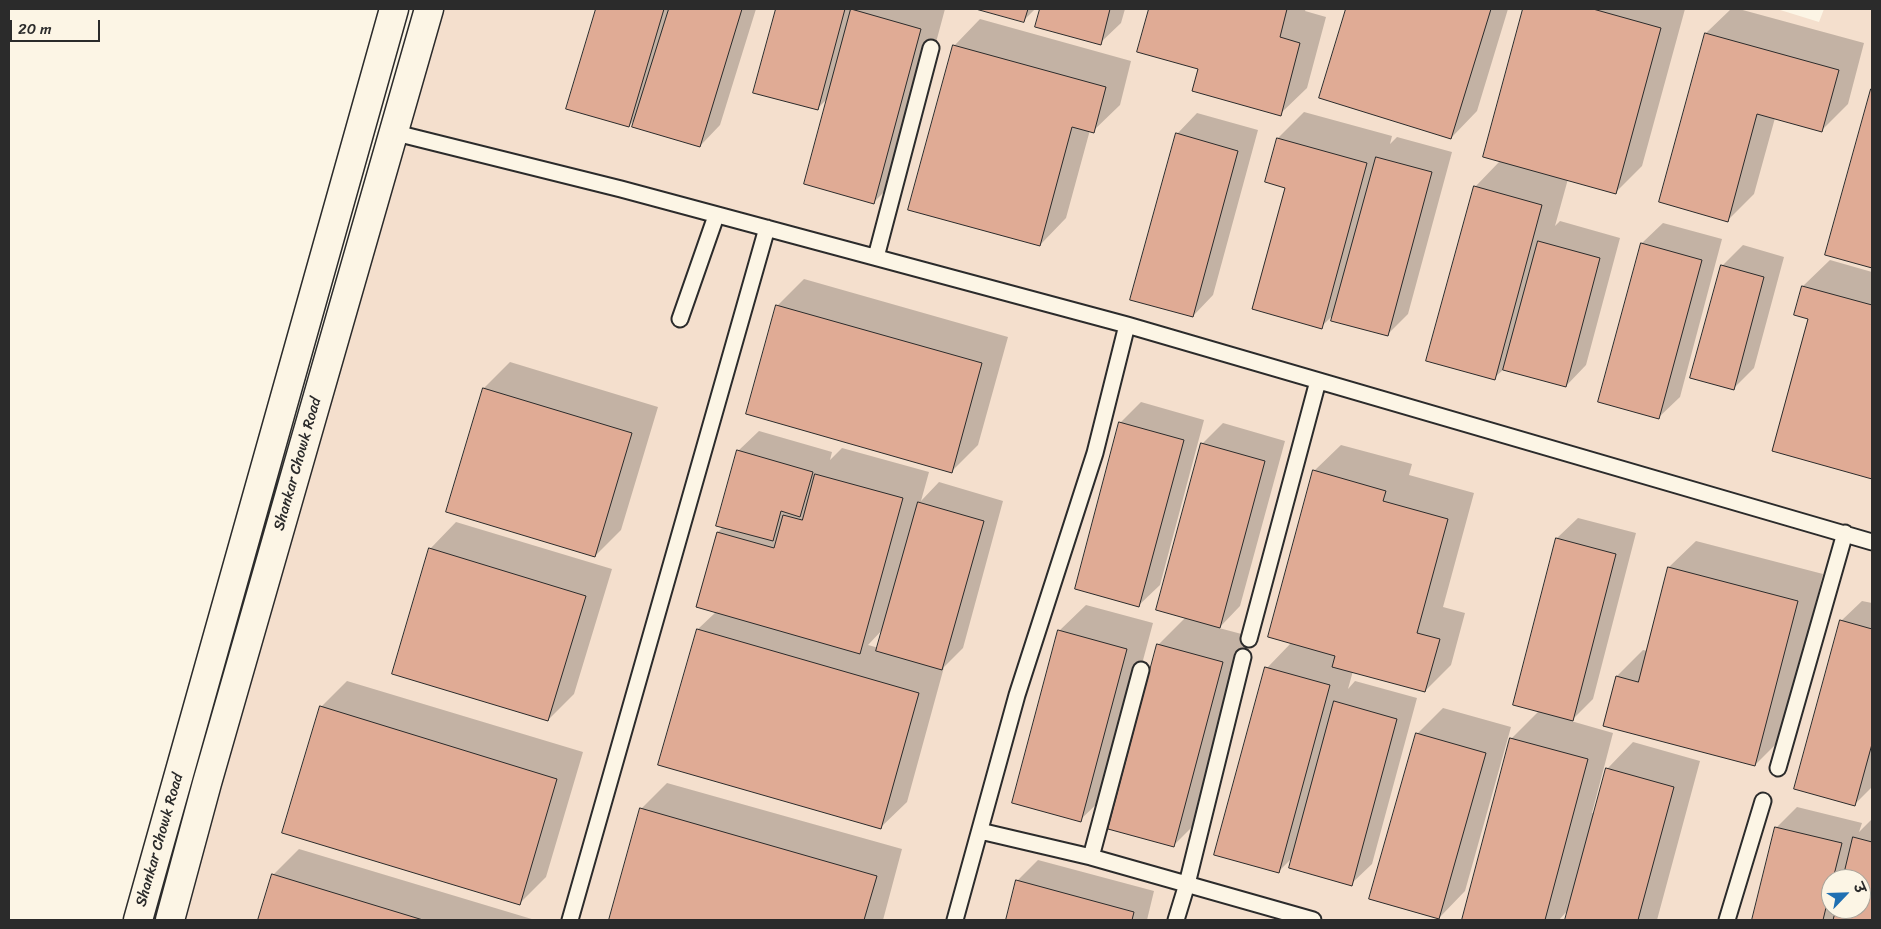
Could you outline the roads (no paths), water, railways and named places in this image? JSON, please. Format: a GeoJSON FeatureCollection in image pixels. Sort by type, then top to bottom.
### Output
{"type":"FeatureCollection","features":[{"type":"Feature","properties":{"kind":"main road","name":"Shankar Chowk Road"},"geometry":{"type":"LineString","coordinates":[[138,920],[394,9]]}},
{"type":"Feature","properties":{"kind":"main road","name":"Shankar Chowk Road"},"geometry":{"type":"LineString","coordinates":[[170,920],[207,783],[392,132],[429,9]]}},
{"type":"Feature","properties":{"kind":"lane"},"geometry":{"type":"LineString","coordinates":[[876,257],[930,48]]}},
{"type":"Feature","properties":{"kind":"lane"},"geometry":{"type":"LineString","coordinates":[[392,132],[768,228],[1127,325],[1872,542]]}},
{"type":"Feature","properties":{"kind":"lane"},"geometry":{"type":"LineString","coordinates":[[680,319],[716,216]]}},
{"type":"Feature","properties":{"kind":"lane"},"geometry":{"type":"LineString","coordinates":[[570,920],[768,228]]}},
{"type":"Feature","properties":{"kind":"lane"},"geometry":{"type":"LineString","coordinates":[[955,920],[1017,695],[1095,453],[1127,325]]}},
{"type":"Feature","properties":{"kind":"lane"},"geometry":{"type":"LineString","coordinates":[[1249,639],[1318,381]]}},
{"type":"Feature","properties":{"kind":"lane"},"geometry":{"type":"LineString","coordinates":[[1778,768],[1845,533]]}},
{"type":"Feature","properties":{"kind":"lane"},"geometry":{"type":"LineString","coordinates":[[1176,920],[1187,884],[1243,657]]}},
{"type":"Feature","properties":{"kind":"lane"},"geometry":{"type":"LineString","coordinates":[[1091,857],[1140,670]]}},
{"type":"Feature","properties":{"kind":"lane"},"geometry":{"type":"LineString","coordinates":[[1727,920],[1762,801]]}},
{"type":"Feature","properties":{"kind":"lane"},"geometry":{"type":"LineString","coordinates":[[980,831],[1091,857],[1313,920]]}}]}
